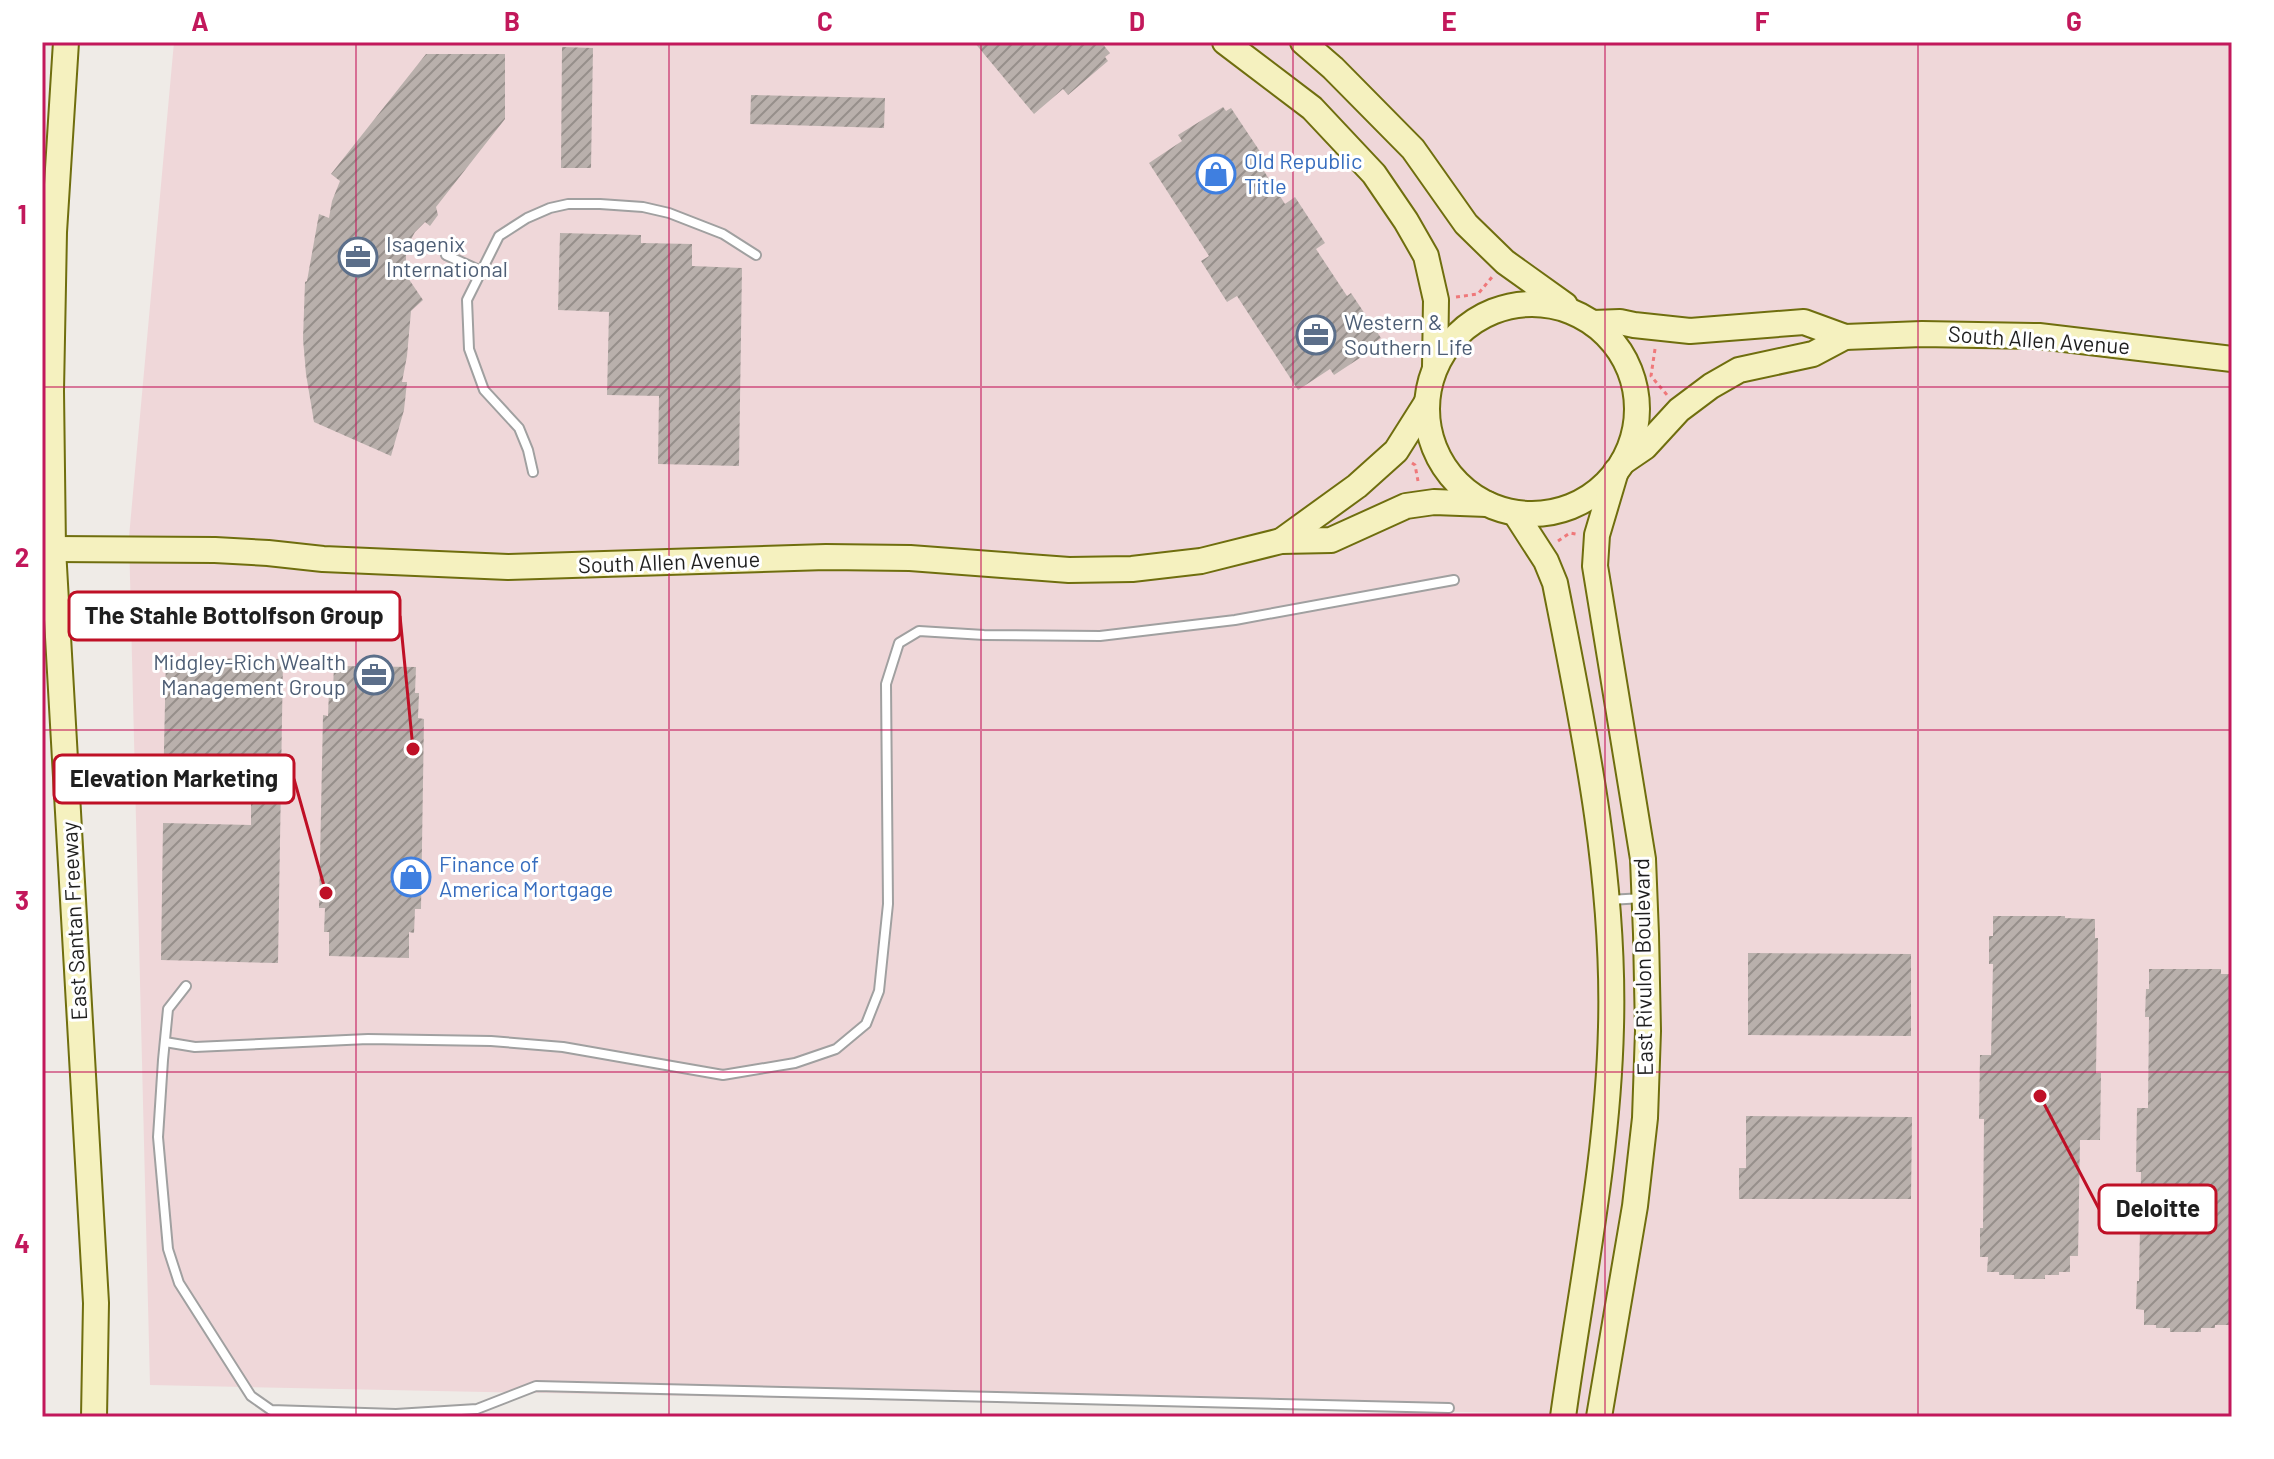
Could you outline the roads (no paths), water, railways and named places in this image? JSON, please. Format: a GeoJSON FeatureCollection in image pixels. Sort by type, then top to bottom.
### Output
{"type":"FeatureCollection","features":[{"type":"Feature","properties":{"kind":"street","name":"East Santan Freeway"},"geometry":{"type":"LineString","coordinates":[[66,42],[54,232],[51,391],[53,549],[96,1303],[94,1417]]}},
{"type":"Feature","properties":{"kind":"street"},"geometry":{"type":"LineString","coordinates":[[1225,42],[1312,108],[1374,174],[1426,256],[1436,300],[1435,368],[1427,402],[1430,434],[1442,463],[1461,487],[1487,504],[1515,513],[1544,514],[1572,506],[1597,491],[1619,467],[1632,441],[1637,408],[1632,375],[1617,346],[1586,318],[1528,280],[1495,253],[1466,224],[1413,149],[1303,42]]}},
{"type":"Feature","properties":{"kind":"street"},"geometry":{"type":"LineString","coordinates":[[1435,368],[1453,339],[1479,318],[1511,305],[1545,304],[1586,318]]}},
{"type":"Feature","properties":{"kind":"street","name":"South Allen Avenue"},"geometry":{"type":"LineString","coordinates":[[1586,318],[1690,331],[1804,322],[1845,337],[1937,334],[2039,336],[2232,359]]}},
{"type":"Feature","properties":{"kind":"street","name":"South Allen Avenue"},"geometry":{"type":"LineString","coordinates":[[1619,467],[1645,447],[1679,410],[1711,386],[1739,370],[1813,354],[1845,337]]}},
{"type":"Feature","properties":{"kind":"street","name":"South Allen Avenue"},"geometry":{"type":"LineString","coordinates":[[1281,541],[1357,486],[1396,451],[1427,402]]}},
{"type":"Feature","properties":{"kind":"street","name":"East Rivulon Boulevard"},"geometry":{"type":"LineString","coordinates":[[1582,1410],[1635,1206],[1645,1118],[1648,1031],[1643,859],[1595,566],[1597,535],[1619,467]]}},
{"type":"Feature","properties":{"kind":"street","name":"South Allen Avenue"},"geometry":{"type":"LineString","coordinates":[[53,549],[215,550],[438,565],[533,567],[746,558],[910,558],[1069,570],[1132,569],[1201,561],[1281,541],[1331,540],[1406,506],[1434,502],[1487,504]]}},
{"type":"Feature","properties":{"kind":"street","name":"East Rivulon Boulevard"},"geometry":{"type":"LineString","coordinates":[[1515,513],[1546,561],[1555,583],[1594,787],[1608,900],[1611,1026],[1582,1410]]}},
{"type":"Feature","properties":{"kind":"lane"},"geometry":{"type":"LineString","coordinates":[[533,472],[519,428],[484,390],[469,349],[467,300],[499,236],[527,218],[568,204],[643,207],[669,213],[723,234],[756,255]]}},
{"type":"Feature","properties":{"kind":"lane"},"geometry":{"type":"LineString","coordinates":[[446,255],[481,271]]}},
{"type":"Feature","properties":{"kind":"lane"},"geometry":{"type":"LineString","coordinates":[[165,1042],[195,1047],[368,1039],[491,1041],[563,1047],[723,1075],[795,1063],[836,1049],[866,1024],[879,991],[888,904],[886,684],[899,643],[919,631],[984,635],[1115,634],[1235,620],[1454,580]]}},
{"type":"Feature","properties":{"kind":"lane"},"geometry":{"type":"LineString","coordinates":[[1608,900],[1644,898]]}},
{"type":"Feature","properties":{"kind":"lane"},"geometry":{"type":"LineString","coordinates":[[186,986],[168,1009],[158,1137],[168,1249],[179,1283],[251,1396],[271,1410],[396,1414],[477,1409],[536,1386],[1449,1408]]}},
{"type":"Feature","properties":{"kind":"place","name":"Old Republic Title"},"geometry":{"type":"Point","coordinates":[1216,174]}},
{"type":"Feature","properties":{"kind":"place","name":"Isagenix International"},"geometry":{"type":"Point","coordinates":[358,257]}},
{"type":"Feature","properties":{"kind":"place","name":"Western & Southern Life"},"geometry":{"type":"Point","coordinates":[1316,335]}},
{"type":"Feature","properties":{"kind":"place","name":"Midgley-Rich Wealth Management Group"},"geometry":{"type":"Point","coordinates":[374,675]}},
{"type":"Feature","properties":{"kind":"place","name":"The Stahle Bottolfson Group"},"geometry":{"type":"Point","coordinates":[413,749]}},
{"type":"Feature","properties":{"kind":"place","name":"Finance of America Mortgage"},"geometry":{"type":"Point","coordinates":[411,877]}},
{"type":"Feature","properties":{"kind":"place","name":"Elevation Marketing"},"geometry":{"type":"Point","coordinates":[326,893]}},
{"type":"Feature","properties":{"kind":"place","name":"Deloitte"},"geometry":{"type":"Point","coordinates":[2040,1096]}}]}
